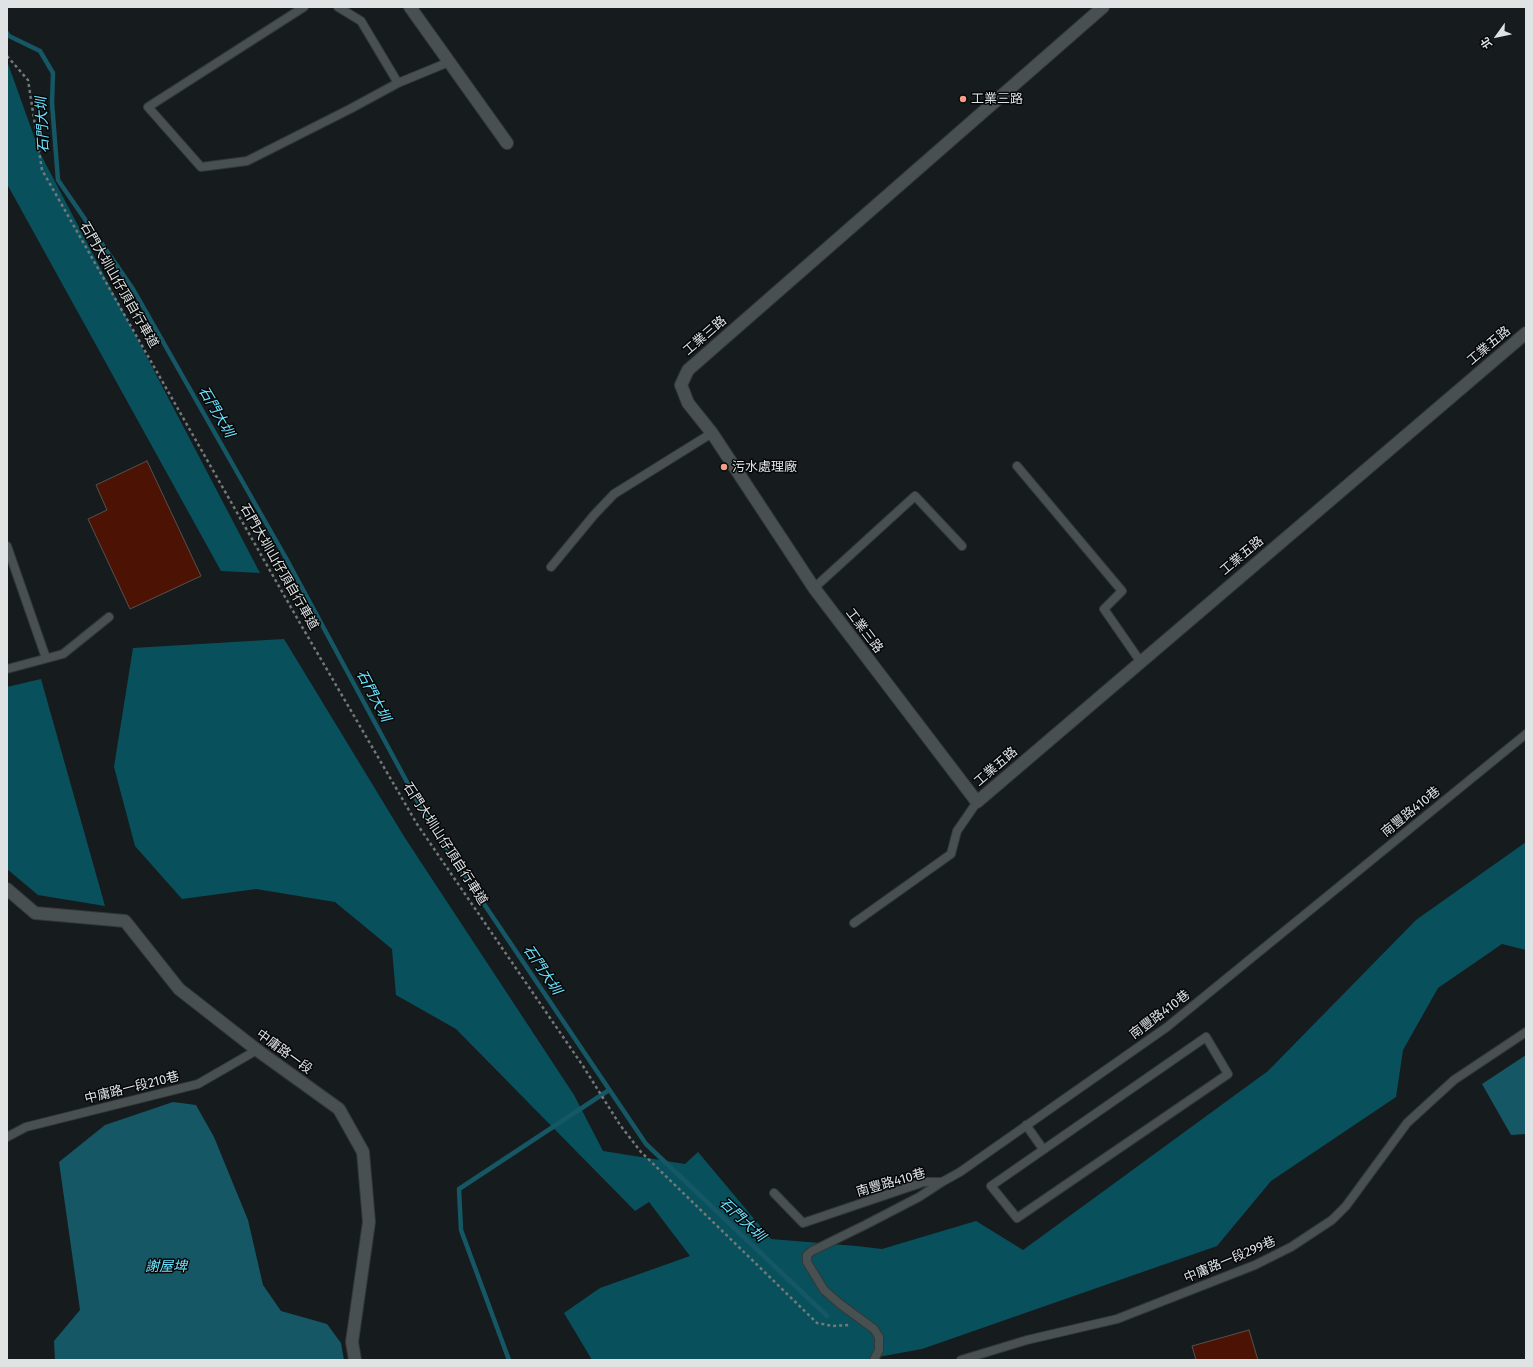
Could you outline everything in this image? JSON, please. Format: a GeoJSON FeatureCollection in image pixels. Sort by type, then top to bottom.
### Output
{"type":"FeatureCollection","features":[{"type":"Feature","properties":{"kind":"street"},"geometry":{"type":"LineString","coordinates":[[410,7],[507,142]]}},
{"type":"Feature","properties":{"kind":"street","name":"工業三路"},"geometry":{"type":"LineString","coordinates":[[977,802],[814,588],[712,433],[688,403],[681,385],[688,370],[1103,7]]}},
{"type":"Feature","properties":{"kind":"street","name":"工業五路"},"geometry":{"type":"LineString","coordinates":[[977,802],[1140,661],[1526,333]]}},
{"type":"Feature","properties":{"kind":"street","name":"中庸路一段"},"geometry":{"type":"LineString","coordinates":[[7,889],[35,913],[126,921],[179,989],[258,1050],[339,1109],[363,1152],[369,1222],[352,1342],[355,1360]]}},
{"type":"Feature","properties":{"kind":"lane"},"geometry":{"type":"LineString","coordinates":[[304,7],[148,107],[201,167],[247,161],[398,83],[449,62]]}},
{"type":"Feature","properties":{"kind":"lane"},"geometry":{"type":"LineString","coordinates":[[338,7],[361,21],[398,83]]}},
{"type":"Feature","properties":{"kind":"lane"},"geometry":{"type":"LineString","coordinates":[[551,567],[594,515],[614,494],[712,433]]}},
{"type":"Feature","properties":{"kind":"lane"},"geometry":{"type":"LineString","coordinates":[[1017,466],[1122,591],[1104,609],[1140,661]]}},
{"type":"Feature","properties":{"kind":"lane"},"geometry":{"type":"LineString","coordinates":[[814,588],[915,496],[962,546]]}},
{"type":"Feature","properties":{"kind":"lane"},"geometry":{"type":"LineString","coordinates":[[7,546],[46,658]]}},
{"type":"Feature","properties":{"kind":"lane"},"geometry":{"type":"LineString","coordinates":[[7,669],[63,654],[109,617]]}},
{"type":"Feature","properties":{"kind":"lane","name":"南豐路410巷"},"geometry":{"type":"LineString","coordinates":[[774,1193],[803,1223],[924,1182],[942,1182],[960,1172],[1167,1027],[1526,734]]}},
{"type":"Feature","properties":{"kind":"lane"},"geometry":{"type":"LineString","coordinates":[[854,923],[951,854],[956,831],[977,802]]}},
{"type":"Feature","properties":{"kind":"lane","name":"中庸路一段299巷"},"geometry":{"type":"LineString","coordinates":[[961,1360],[1027,1340],[1116,1319],[1255,1265],[1291,1247],[1332,1220],[1346,1206],[1407,1123],[1454,1080],[1526,1032]]}},
{"type":"Feature","properties":{"kind":"lane"},"geometry":{"type":"LineString","coordinates":[[1206,1038],[1228,1074],[1017,1218],[991,1186],[1043,1149],[1206,1038]]}},
{"type":"Feature","properties":{"kind":"lane","name":"中庸路一段210巷"},"geometry":{"type":"LineString","coordinates":[[7,1137],[26,1127],[198,1084],[258,1050]]}},
{"type":"Feature","properties":{"kind":"lane"},"geometry":{"type":"LineString","coordinates":[[1026,1125],[1043,1149]]}},
{"type":"Feature","properties":{"kind":"lane"},"geometry":{"type":"LineString","coordinates":[[874,1360],[879,1350],[879,1336],[874,1329],[824,1290],[807,1262],[807,1255],[812,1251],[919,1197],[942,1182]]}},
{"type":"Feature","properties":{"kind":"path","name":"石門大圳山仔頂自行車道"},"geometry":{"type":"LineString","coordinates":[[7,56],[28,80],[42,170],[301,625],[417,824],[583,1066],[620,1124],[641,1152],[817,1323],[833,1326],[853,1324],[862,1320]]}},
{"type":"Feature","properties":{"kind":"shaded area"},"geometry":{"type":"Polygon","coordinates":[[[7,61],[40,153],[260,573],[221,571],[7,184],[7,61]]]}},
{"type":"Feature","properties":{"kind":"shaded area"},"geometry":{"type":"Polygon","coordinates":[[[284,639],[405,838],[574,1095],[603,1151],[685,1164],[698,1152],[771,1239],[882,1249],[976,1221],[1023,1250],[1268,1071],[1416,920],[1526,842],[1526,950],[1502,944],[1438,988],[1403,1050],[1396,1097],[1271,1181],[1217,1246],[922,1349],[862,1360],[592,1360],[564,1313],[600,1288],[690,1256],[649,1202],[635,1211],[456,1029],[396,995],[392,949],[335,902],[256,889],[182,899],[135,846],[114,767],[133,648],[284,639]]]}},
{"type":"Feature","properties":{"kind":"shaded area"},"geometry":{"type":"Polygon","coordinates":[[[41,679],[105,906],[38,895],[7,869],[7,687],[41,679]]]}},
{"type":"Feature","properties":{"kind":"water"},"geometry":{"type":"Polygon","coordinates":[[[1526,1055],[1526,1134],[1511,1135],[1482,1084],[1526,1055]]]}},
{"type":"Feature","properties":{"kind":"water","name":"謝屋埤"},"geometry":{"type":"Polygon","coordinates":[[[173,1102],[196,1105],[214,1137],[248,1220],[263,1285],[281,1311],[327,1324],[341,1343],[344,1360],[55,1360],[54,1341],[80,1310],[59,1162],[105,1125],[173,1102]]]}},
{"type":"Feature","properties":{"kind":"building"},"geometry":{"type":"Polygon","coordinates":[[[147,461],[201,576],[130,609],[88,519],[107,510],[96,485],[147,461]]]}},
{"type":"Feature","properties":{"kind":"building"},"geometry":{"type":"Polygon","coordinates":[[[1249,1330],[1258,1360],[1196,1360],[1192,1346],[1249,1330]]]}},
{"type":"Feature","properties":{"kind":"waterway","name":"石門大圳"},"geometry":{"type":"LineString","coordinates":[[7,33],[9,36],[40,51],[53,73],[52,103],[58,180],[133,289],[287,560],[428,821],[646,1144],[827,1316]]}},
{"type":"Feature","properties":{"kind":"waterway"},"geometry":{"type":"LineString","coordinates":[[509,1360],[461,1230],[459,1189],[609,1090]]}},
{"type":"Feature","properties":{"kind":"place","name":"工業三路"},"geometry":{"type":"Point","coordinates":[963,99]}},
{"type":"Feature","properties":{"kind":"place","name":"污水處理廠"},"geometry":{"type":"Point","coordinates":[724,467]}}]}
